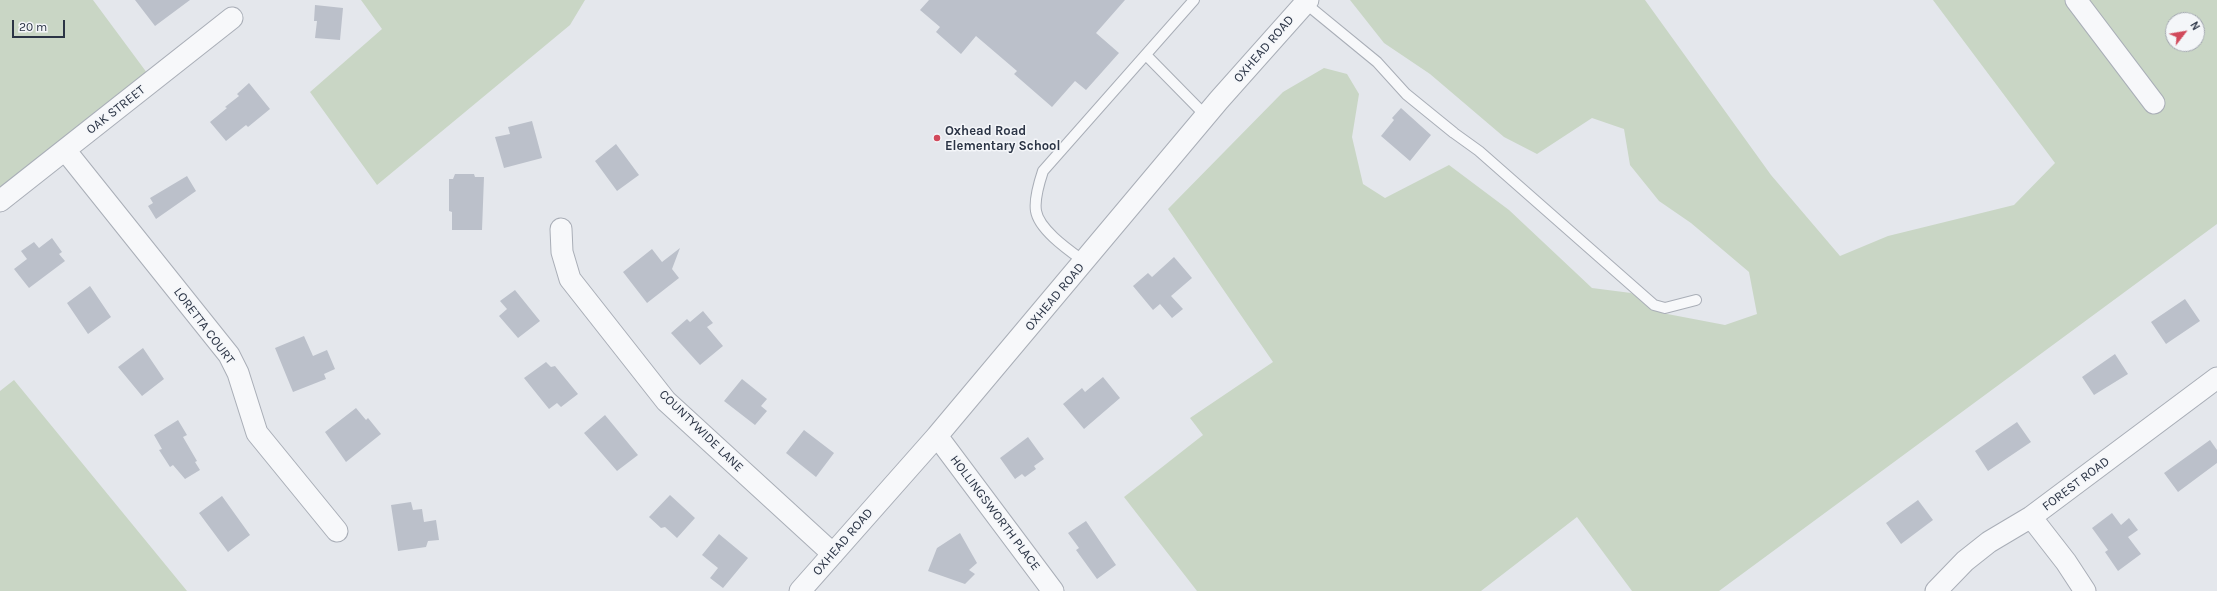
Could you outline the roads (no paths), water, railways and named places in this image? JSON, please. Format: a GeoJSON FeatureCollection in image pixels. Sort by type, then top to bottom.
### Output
{"type":"FeatureCollection","features":[{"type":"Feature","properties":{"kind":"street"},"geometry":{"type":"LineString","coordinates":[[2076,0],[2154,103]]}},
{"type":"Feature","properties":{"kind":"street","name":"OXHEAD ROAD"},"geometry":{"type":"LineString","coordinates":[[800,591],[938,436],[1206,116],[1306,1]]}},
{"type":"Feature","properties":{"kind":"street","name":"OAK STREET"},"geometry":{"type":"LineString","coordinates":[[0,201],[232,18]]}},
{"type":"Feature","properties":{"kind":"street","name":"LORETTA COURT"},"geometry":{"type":"LineString","coordinates":[[65,150],[229,355],[238,373],[257,433],[337,531]]}},
{"type":"Feature","properties":{"kind":"street","name":"COUNTYWIDE LANE"},"geometry":{"type":"LineString","coordinates":[[561,229],[562,252],[570,279],[666,402],[833,554]]}},
{"type":"Feature","properties":{"kind":"street","name":"FOREST ROAD"},"geometry":{"type":"LineString","coordinates":[[1936,591],[1965,561],[1989,542],[2031,517],[2217,378]]}},
{"type":"Feature","properties":{"kind":"street","name":"HOLLINGSWORTH PLACE"},"geometry":{"type":"LineString","coordinates":[[938,436],[1053,591]]}},
{"type":"Feature","properties":{"kind":"street"},"geometry":{"type":"LineString","coordinates":[[2031,517],[2066,562],[2085,591]]}},
{"type":"Feature","properties":{"kind":"lane"},"geometry":{"type":"LineString","coordinates":[[1085,262],[1046,231],[1036,212],[1038,190],[1043,171],[1147,56],[1194,0]]}},
{"type":"Feature","properties":{"kind":"lane"},"geometry":{"type":"LineString","coordinates":[[1306,1],[1377,62],[1406,94],[1454,134],[1479,151],[1654,305],[1665,308],[1696,300]]}},
{"type":"Feature","properties":{"kind":"lane"},"geometry":{"type":"LineString","coordinates":[[1147,56],[1206,116]]}},
{"type":"Feature","properties":{"kind":"place","name":"Oxhead Road Elementary School"},"geometry":{"type":"Point","coordinates":[937,138]}}]}
